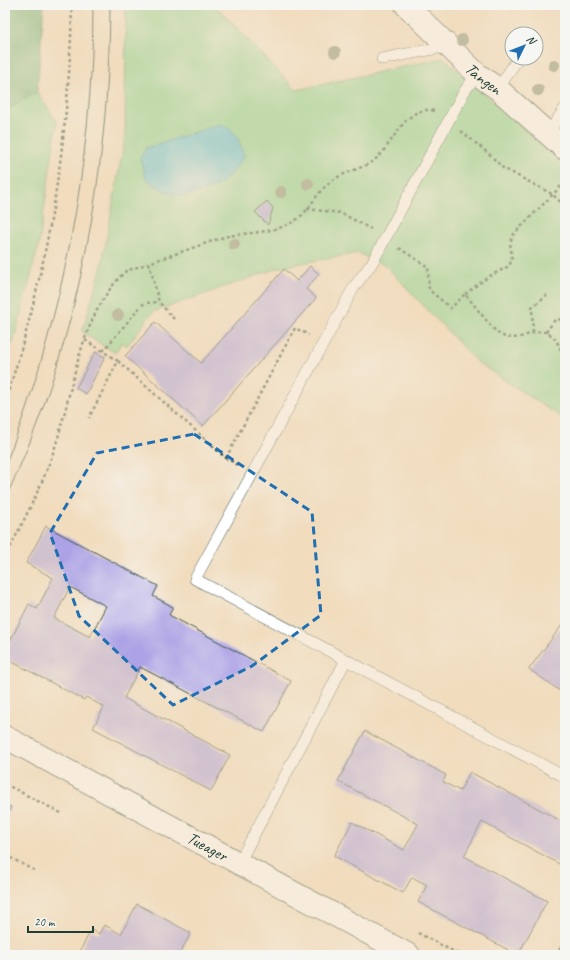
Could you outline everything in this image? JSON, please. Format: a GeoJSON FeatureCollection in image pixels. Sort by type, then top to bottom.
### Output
{"type":"FeatureCollection","features":[{"type":"Feature","properties":{"kind":"street","name":"Tangen"},"geometry":{"type":"LineString","coordinates":[[406,5],[477,74],[498,89],[565,149]]}},
{"type":"Feature","properties":{"kind":"street","name":"Tueager"},"geometry":{"type":"LineString","coordinates":[[5,737],[409,955]]}},
{"type":"Feature","properties":{"kind":"lane"},"geometry":{"type":"LineString","coordinates":[[382,59],[448,46]]}},
{"type":"Feature","properties":{"kind":"lane"},"geometry":{"type":"LineString","coordinates":[[498,89],[513,66]]}},
{"type":"Feature","properties":{"kind":"lane"},"geometry":{"type":"LineString","coordinates":[[477,74],[464,92],[372,263],[354,288],[195,579],[565,777]]}},
{"type":"Feature","properties":{"kind":"lane"},"geometry":{"type":"LineString","coordinates":[[548,134],[564,112]]}},
{"type":"Feature","properties":{"kind":"lane"},"geometry":{"type":"LineString","coordinates":[[239,863],[346,660]]}},
{"type":"Feature","properties":{"kind":"path"},"geometry":{"type":"LineString","coordinates":[[5,402],[20,358],[39,283],[54,208],[64,144],[70,66],[72,5]]}},
{"type":"Feature","properties":{"kind":"path"},"geometry":{"type":"LineString","coordinates":[[5,558],[48,469],[91,322],[105,294],[126,271],[224,237],[240,233],[269,231],[292,221],[304,213],[317,194],[333,180],[376,159],[402,125],[414,114],[424,109],[434,110],[490,154],[502,168],[552,194],[565,206]]}},
{"type":"Feature","properties":{"kind":"path"},"geometry":{"type":"LineString","coordinates":[[306,209],[341,213],[358,221],[428,267],[429,290],[451,308],[465,294],[488,277],[509,266],[512,259],[510,242],[514,234],[565,182]]}},
{"type":"Feature","properties":{"kind":"path"},"geometry":{"type":"LineString","coordinates":[[149,263],[158,302],[174,319]]}},
{"type":"Feature","properties":{"kind":"path"},"geometry":{"type":"LineString","coordinates":[[465,294],[500,334],[519,337],[538,330],[546,332],[558,341],[565,363]]}},
{"type":"Feature","properties":{"kind":"path"},"geometry":{"type":"LineString","coordinates":[[533,332],[532,308],[547,295]]}},
{"type":"Feature","properties":{"kind":"path"},"geometry":{"type":"LineString","coordinates":[[103,351],[141,306],[145,303],[158,302]]}},
{"type":"Feature","properties":{"kind":"path"},"geometry":{"type":"LineString","coordinates":[[546,332],[554,321],[565,318]]}},
{"type":"Feature","properties":{"kind":"path"},"geometry":{"type":"LineString","coordinates":[[226,458],[295,328],[324,343]]}},
{"type":"Feature","properties":{"kind":"path"},"geometry":{"type":"LineString","coordinates":[[85,340],[118,361],[226,458],[253,472]]}},
{"type":"Feature","properties":{"kind":"path"},"geometry":{"type":"LineString","coordinates":[[89,418],[118,361]]}},
{"type":"Feature","properties":{"kind":"path"},"geometry":{"type":"LineString","coordinates":[[5,784],[63,814]]}},
{"type":"Feature","properties":{"kind":"path"},"geometry":{"type":"LineString","coordinates":[[5,855],[34,870]]}},
{"type":"Feature","properties":{"kind":"path"},"geometry":{"type":"LineString","coordinates":[[556,955],[565,941]]}},
{"type":"Feature","properties":{"kind":"highlighted area"},"geometry":{"type":"Polygon","coordinates":[[[194,434],[312,512],[321,615],[252,666],[173,705],[79,616],[50,533],[97,453],[194,434]]]}},
{"type":"Feature","properties":{"kind":"green space"},"geometry":{"type":"Polygon","coordinates":[[[5,5],[44,5],[37,92],[5,111],[5,5]]]}},
{"type":"Feature","properties":{"kind":"green space"},"geometry":{"type":"Polygon","coordinates":[[[126,5],[215,5],[296,90],[444,58],[565,165],[565,420],[477,362],[385,265],[358,253],[281,267],[153,312],[127,346],[122,342],[115,353],[82,332],[101,269],[125,137],[126,5]]]}},
{"type":"Feature","properties":{"kind":"green space"},"geometry":{"type":"Polygon","coordinates":[[[37,92],[57,122],[39,244],[13,344],[5,345],[5,111],[37,92]]]}},
{"type":"Feature","properties":{"kind":"water"},"geometry":{"type":"Polygon","coordinates":[[[220,124],[234,132],[241,146],[244,157],[224,181],[202,191],[179,195],[155,186],[146,179],[140,158],[146,148],[220,124]]]}},
{"type":"Feature","properties":{"kind":"building"},"geometry":{"type":"Polygon","coordinates":[[[267,201],[273,208],[268,225],[255,212],[267,201]]]}},
{"type":"Feature","properties":{"kind":"building"},"geometry":{"type":"Polygon","coordinates":[[[310,266],[319,274],[306,289],[316,298],[203,426],[125,356],[155,322],[201,363],[284,269],[297,281],[310,266]]]}},
{"type":"Feature","properties":{"kind":"building"},"geometry":{"type":"Polygon","coordinates":[[[95,352],[105,357],[86,394],[76,388],[95,352]]]}},
{"type":"Feature","properties":{"kind":"building"},"geometry":{"type":"Polygon","coordinates":[[[46,526],[158,586],[153,596],[173,607],[169,615],[291,681],[264,732],[140,667],[124,698],[230,755],[211,791],[93,728],[104,707],[86,697],[84,700],[5,658],[5,651],[29,604],[37,609],[53,578],[26,563],[46,526]],[[70,587],[54,618],[90,637],[106,606],[70,587]]]}},
{"type":"Feature","properties":{"kind":"building"},"geometry":{"type":"Polygon","coordinates":[[[565,621],[565,685],[560,691],[529,669],[565,621]]]}},
{"type":"Feature","properties":{"kind":"building"},"geometry":{"type":"Polygon","coordinates":[[[365,731],[446,775],[443,782],[460,791],[470,772],[565,823],[565,867],[482,822],[464,856],[547,901],[518,955],[418,902],[427,885],[412,877],[403,893],[334,856],[352,822],[404,850],[418,824],[338,781],[365,731]]]}},
{"type":"Feature","properties":{"kind":"building"},"geometry":{"type":"Polygon","coordinates":[[[5,804],[11,807],[5,819],[5,804]]]}},
{"type":"Feature","properties":{"kind":"building"},"geometry":{"type":"Polygon","coordinates":[[[137,904],[191,933],[179,955],[78,955],[91,930],[99,934],[104,925],[121,934],[137,904]]]}},
{"type":"Feature","properties":{"kind":"tram line"},"geometry":{"type":"LineString","coordinates":[[5,466],[43,354],[71,239],[87,123],[92,64],[93,5]]}},
{"type":"Feature","properties":{"kind":"tram line"},"geometry":{"type":"LineString","coordinates":[[5,499],[30,441],[52,381],[70,320],[84,258],[96,195],[103,132],[108,68],[110,5]]}}]}
